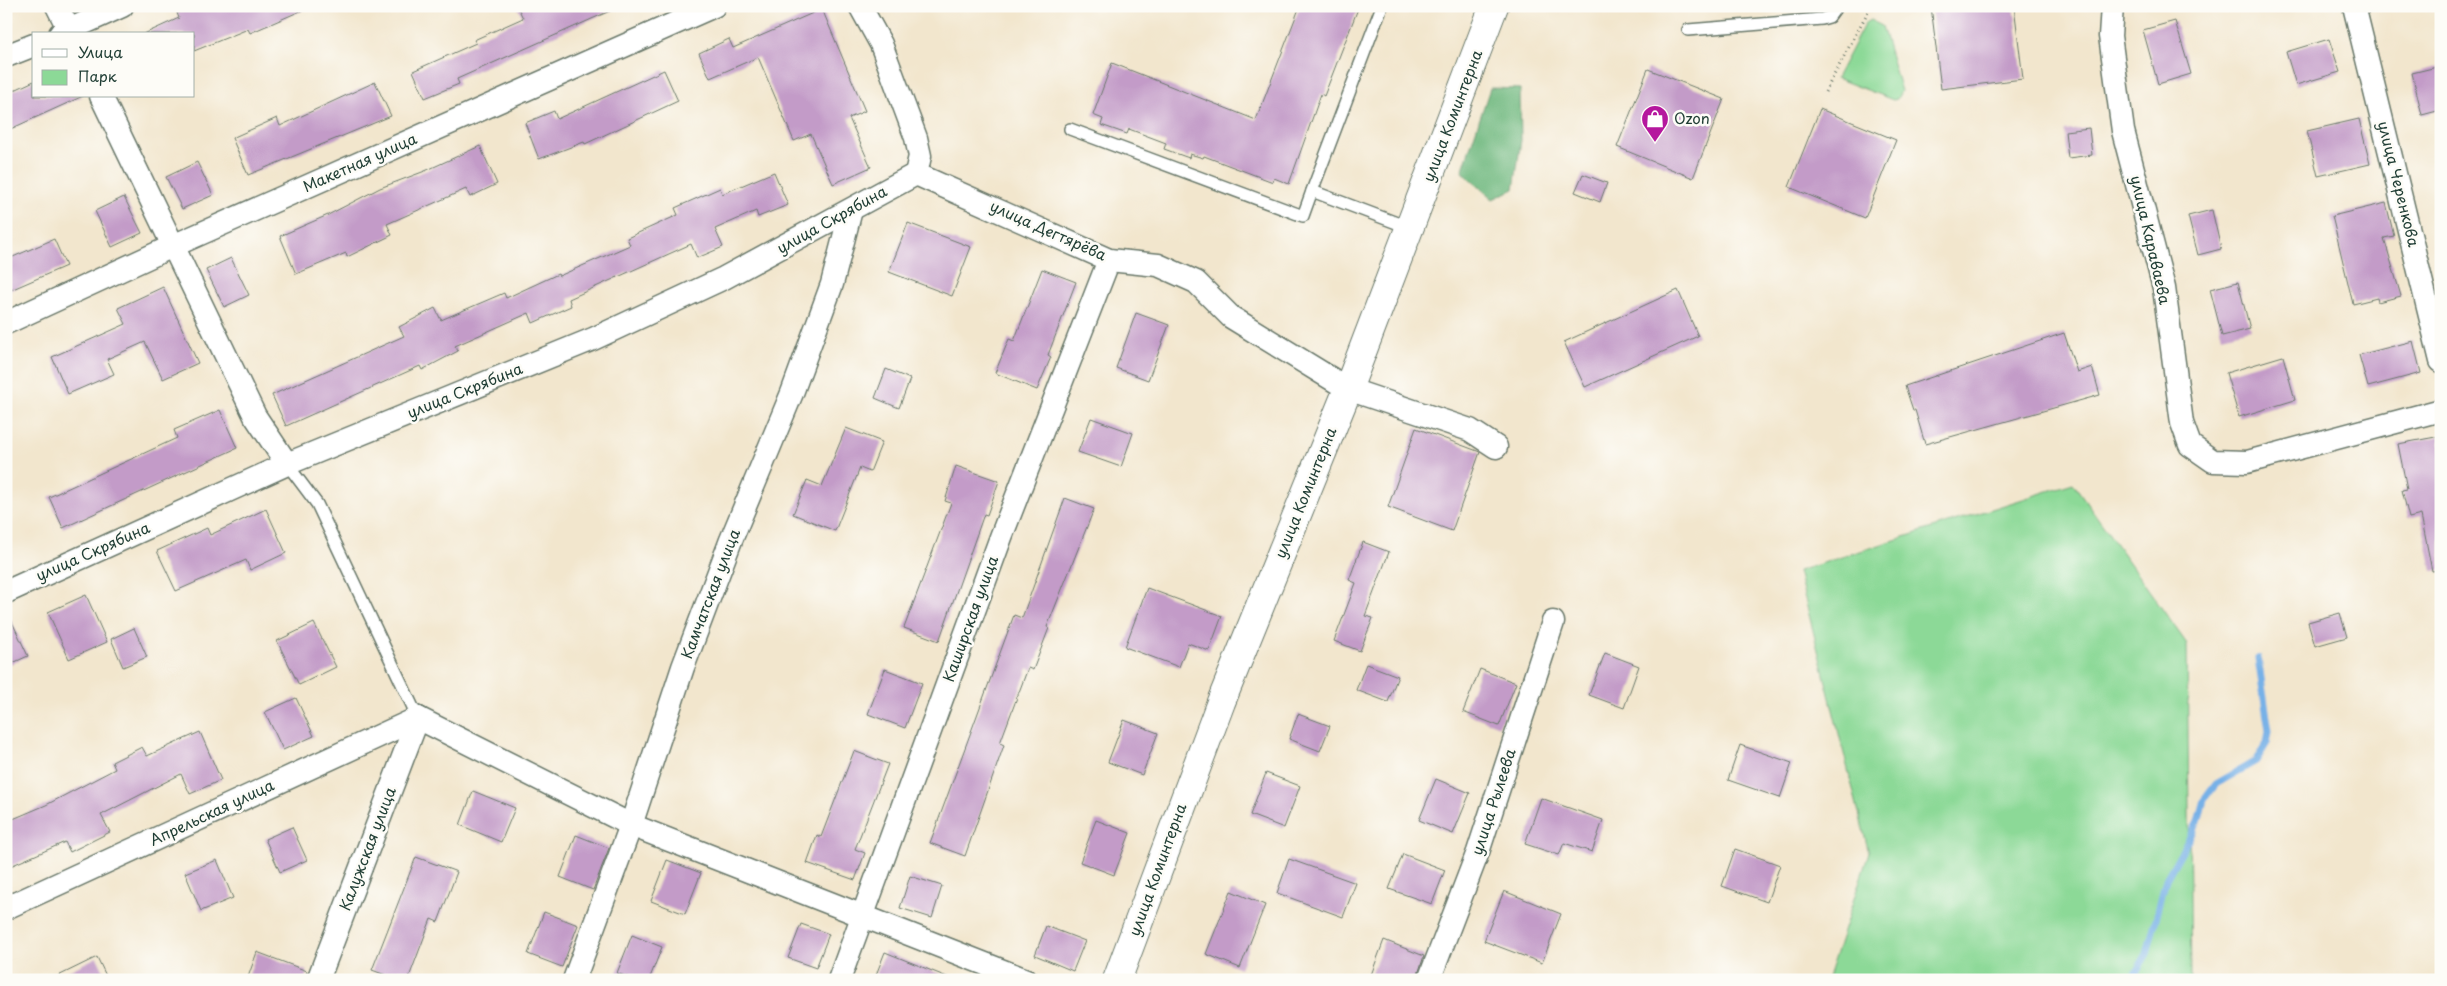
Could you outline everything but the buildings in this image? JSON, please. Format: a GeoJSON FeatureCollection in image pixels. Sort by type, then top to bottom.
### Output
{"type":"FeatureCollection","features":[{"type":"Feature","properties":{"kind":"street"},"geometry":{"type":"LineString","coordinates":[[58,6],[66,32],[122,6]]}},
{"type":"Feature","properties":{"kind":"street","name":"Макетная улица"},"geometry":{"type":"LineString","coordinates":[[6,323],[175,245],[714,6]]}},
{"type":"Feature","properties":{"kind":"street"},"geometry":{"type":"LineString","coordinates":[[860,6],[881,44],[916,138],[920,156],[916,174]]}},
{"type":"Feature","properties":{"kind":"street","name":"улица Коминтерна"},"geometry":{"type":"LineString","coordinates":[[1117,980],[1221,702],[1348,389],[1494,6]]}},
{"type":"Feature","properties":{"kind":"street","name":"улица Караваева"},"geometry":{"type":"LineString","coordinates":[[2112,6],[2110,36],[2123,131],[2164,288],[2182,423],[2190,445],[2213,460],[2247,462],[2441,410]]}},
{"type":"Feature","properties":{"kind":"street","name":"улица Черенкова"},"geometry":{"type":"LineString","coordinates":[[2354,6],[2441,361]]}},
{"type":"Feature","properties":{"kind":"street"},"geometry":{"type":"LineString","coordinates":[[6,56],[32,46]]}},
{"type":"Feature","properties":{"kind":"street"},"geometry":{"type":"LineString","coordinates":[[102,98],[175,245],[255,416],[288,464]]}},
{"type":"Feature","properties":{"kind":"street","name":"улица Скрябина"},"geometry":{"type":"LineString","coordinates":[[6,592],[288,464],[592,339],[724,278],[916,174]]}},
{"type":"Feature","properties":{"kind":"street","name":"улица Дегтярёва"},"geometry":{"type":"LineString","coordinates":[[916,174],[1109,260],[1158,265],[1196,282],[1231,317],[1348,389],[1470,430],[1496,447]]}},
{"type":"Feature","properties":{"kind":"street","name":"Камчатская улица"},"geometry":{"type":"LineString","coordinates":[[574,980],[631,825],[686,658],[731,540],[792,393],[832,284],[852,210]]}},
{"type":"Feature","properties":{"kind":"street","name":"Каширская улица"},"geometry":{"type":"LineString","coordinates":[[838,980],[1001,537],[1109,260]]}},
{"type":"Feature","properties":{"kind":"street","name":"улица Рылеева"},"geometry":{"type":"LineString","coordinates":[[1429,980],[1478,852],[1553,622]]}},
{"type":"Feature","properties":{"kind":"street"},"geometry":{"type":"LineString","coordinates":[[418,718],[631,825],[1026,980]]}},
{"type":"Feature","properties":{"kind":"street","name":"Апрельская улица"},"geometry":{"type":"LineString","coordinates":[[6,908],[418,718]]}},
{"type":"Feature","properties":{"kind":"street","name":"Калужская улица"},"geometry":{"type":"LineString","coordinates":[[318,980],[418,718]]}},
{"type":"Feature","properties":{"kind":"lane"},"geometry":{"type":"LineString","coordinates":[[1070,129],[1303,216],[1382,6]]}},
{"type":"Feature","properties":{"kind":"lane"},"geometry":{"type":"LineString","coordinates":[[1688,30],[1822,19],[1829,17],[1837,6]]}},
{"type":"Feature","properties":{"kind":"lane"},"geometry":{"type":"LineString","coordinates":[[1312,191],[1410,228]]}},
{"type":"Feature","properties":{"kind":"lane"},"geometry":{"type":"LineString","coordinates":[[288,464],[318,504],[418,718]]}},
{"type":"Feature","properties":{"kind":"path"},"geometry":{"type":"LineString","coordinates":[[1825,92],[1871,6]]}},
{"type":"Feature","properties":{"kind":"green space"},"geometry":{"type":"Polygon","coordinates":[[[1870,20],[1882,26],[1901,91],[1897,99],[1893,100],[1836,78],[1865,23],[1870,20]]]}},
{"type":"Feature","properties":{"kind":"green space"},"geometry":{"type":"Polygon","coordinates":[[[1490,88],[1520,89],[1521,140],[1514,189],[1493,199],[1462,172],[1490,88]]]}},
{"type":"Feature","properties":{"kind":"green space"},"geometry":{"type":"Polygon","coordinates":[[[2073,483],[2187,644],[2191,980],[1827,980],[1869,853],[1798,571],[2073,483]]]}},
{"type":"Feature","properties":{"kind":"waterway"},"geometry":{"type":"LineString","coordinates":[[2131,980],[2147,954],[2166,879],[2198,822],[2204,800],[2216,784],[2256,761],[2267,743],[2269,731],[2258,658]]}},
{"type":"Feature","properties":{"kind":"place","name":"Ozon"},"geometry":{"type":"Point","coordinates":[1655,143]}}]}
